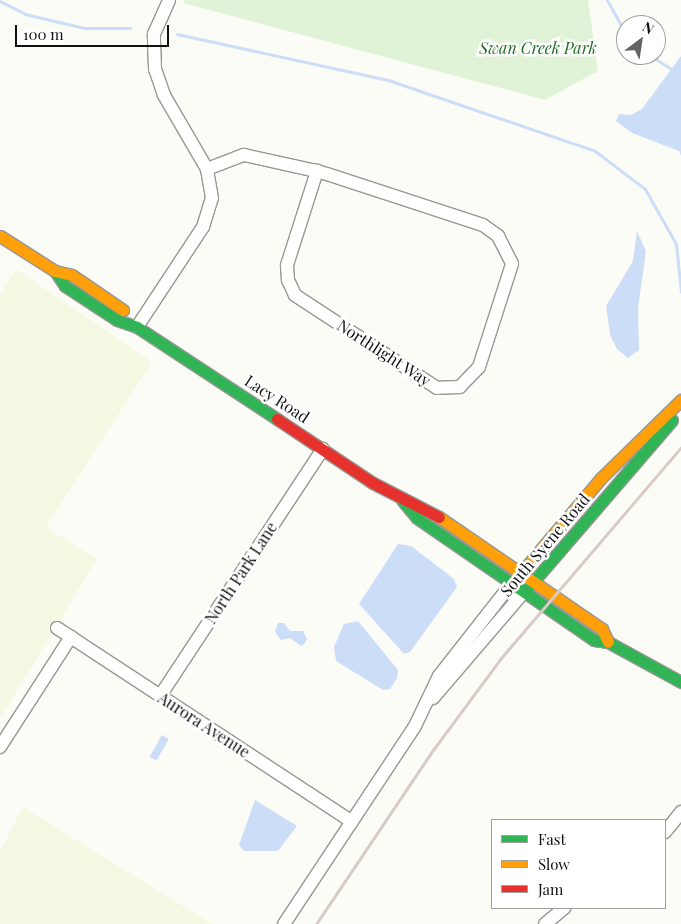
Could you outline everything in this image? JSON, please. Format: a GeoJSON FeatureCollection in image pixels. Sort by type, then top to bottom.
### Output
{"type":"FeatureCollection","features":[{"type":"Feature","properties":{"kind":"main road","name":"Lacy Road"},"geometry":{"type":"LineString","coordinates":[[0,236],[55,271],[72,275],[126,312],[136,326],[402,500],[424,507],[602,629],[608,642]]}},
{"type":"Feature","properties":{"kind":"main road","name":"South Syene Road"},"geometry":{"type":"LineString","coordinates":[[512,583],[601,478],[681,400]]}},
{"type":"Feature","properties":{"kind":"main road","name":"South Syene Road"},"geometry":{"type":"LineString","coordinates":[[524,592],[654,444],[681,407]]}},
{"type":"Feature","properties":{"kind":"main road","name":"Lacy Road"},"geometry":{"type":"LineString","coordinates":[[402,500],[417,518],[594,640],[608,642],[681,682]]}},
{"type":"Feature","properties":{"kind":"street"},"geometry":{"type":"LineString","coordinates":[[136,326],[206,221],[212,198],[207,169],[164,95],[155,70],[154,34],[169,0]]}},
{"type":"Feature","properties":{"kind":"street","name":"Northlight Way"},"geometry":{"type":"LineString","coordinates":[[207,169],[244,155],[317,171],[482,225],[498,236],[512,265],[479,367],[460,387],[437,388],[295,295],[288,280],[287,265],[317,171]]}},
{"type":"Feature","properties":{"kind":"street","name":"North Park Lane"},"geometry":{"type":"LineString","coordinates":[[160,696],[323,449]]}},
{"type":"Feature","properties":{"kind":"street","name":"South Syene Road"},"geometry":{"type":"LineString","coordinates":[[284,924],[427,705],[449,662],[512,583]]}},
{"type":"Feature","properties":{"kind":"street","name":"South Syene Road"},"geometry":{"type":"LineString","coordinates":[[427,705],[524,592]]}},
{"type":"Feature","properties":{"kind":"street","name":"Aurora Avenue"},"geometry":{"type":"LineString","coordinates":[[57,628],[352,822]]}},
{"type":"Feature","properties":{"kind":"street"},"geometry":{"type":"LineString","coordinates":[[0,747],[71,638]]}},
{"type":"Feature","properties":{"kind":"street"},"geometry":{"type":"LineString","coordinates":[[666,831],[681,812]]}},
{"type":"Feature","properties":{"kind":"street"},"geometry":{"type":"LineString","coordinates":[[545,924],[563,909]]}},
{"type":"Feature","properties":{"kind":"green space","name":"Swan Creek Park"},"geometry":{"type":"Polygon","coordinates":[[[185,0],[588,0],[598,71],[545,100],[183,3],[185,0]]]}},
{"type":"Feature","properties":{"kind":"green space"},"geometry":{"type":"Polygon","coordinates":[[[16,269],[152,362],[46,527],[97,559],[0,719],[0,294],[16,269]]]}},
{"type":"Feature","properties":{"kind":"green space"},"geometry":{"type":"Polygon","coordinates":[[[23,807],[212,924],[0,924],[0,852],[23,807]]]}},
{"type":"Feature","properties":{"kind":"water"},"geometry":{"type":"Polygon","coordinates":[[[681,56],[681,156],[679,151],[632,133],[616,121],[619,114],[631,115],[642,109],[681,56]]]}},
{"type":"Feature","properties":{"kind":"water"},"geometry":{"type":"Polygon","coordinates":[[[637,231],[646,251],[638,308],[639,350],[628,358],[617,349],[610,335],[606,306],[633,261],[637,231]]]}},
{"type":"Feature","properties":{"kind":"water"},"geometry":{"type":"Polygon","coordinates":[[[398,544],[411,546],[454,579],[457,587],[410,652],[404,654],[359,604],[398,544]]]}},
{"type":"Feature","properties":{"kind":"water"},"geometry":{"type":"Polygon","coordinates":[[[358,621],[398,670],[397,678],[390,689],[383,690],[336,661],[334,647],[344,624],[358,621]]]}},
{"type":"Feature","properties":{"kind":"water"},"geometry":{"type":"Polygon","coordinates":[[[278,623],[284,623],[290,631],[303,631],[307,639],[305,643],[301,646],[290,638],[281,640],[275,632],[278,623]]]}},
{"type":"Feature","properties":{"kind":"water"},"geometry":{"type":"Polygon","coordinates":[[[162,735],[169,739],[156,761],[150,757],[162,735]]]}},
{"type":"Feature","properties":{"kind":"water"},"geometry":{"type":"Polygon","coordinates":[[[255,800],[297,826],[278,851],[244,851],[239,845],[255,800]]]}},
{"type":"Feature","properties":{"kind":"waterway"},"geometry":{"type":"LineString","coordinates":[[607,0],[616,16]]}},
{"type":"Feature","properties":{"kind":"waterway"},"geometry":{"type":"LineString","coordinates":[[0,1],[25,14],[84,28],[130,28]]}},
{"type":"Feature","properties":{"kind":"waterway"},"geometry":{"type":"LineString","coordinates":[[177,34],[388,80],[595,151],[645,189],[676,244],[681,292]]}},
{"type":"Feature","properties":{"kind":"waterway"},"geometry":{"type":"LineString","coordinates":[[665,65],[671,69]]}},
{"type":"Feature","properties":{"kind":"railway"},"geometry":{"type":"LineString","coordinates":[[316,924],[433,750],[501,658],[681,447]]}},
{"type":"Feature","properties":{"kind":"traffic: fast"},"geometry":{"type":"LineString","coordinates":[[55,271],[65,286],[117,320],[137,327],[277,419]]}},
{"type":"Feature","properties":{"kind":"traffic: fast"},"geometry":{"type":"LineString","coordinates":[[526,590],[672,420]]}},
{"type":"Feature","properties":{"kind":"traffic: fast"},"geometry":{"type":"LineString","coordinates":[[402,500],[417,518],[594,640],[608,642],[681,682]]}},
{"type":"Feature","properties":{"kind":"traffic: slow"},"geometry":{"type":"LineString","coordinates":[[0,236],[55,271],[72,275],[123,310]]}},
{"type":"Feature","properties":{"kind":"traffic: slow"},"geometry":{"type":"LineString","coordinates":[[514,581],[601,478],[681,400]]}},
{"type":"Feature","properties":{"kind":"traffic: slow"},"geometry":{"type":"LineString","coordinates":[[439,517],[602,629],[608,642]]}},
{"type":"Feature","properties":{"kind":"traffic: jam"},"geometry":{"type":"LineString","coordinates":[[277,419],[373,483],[439,517]]}}]}
